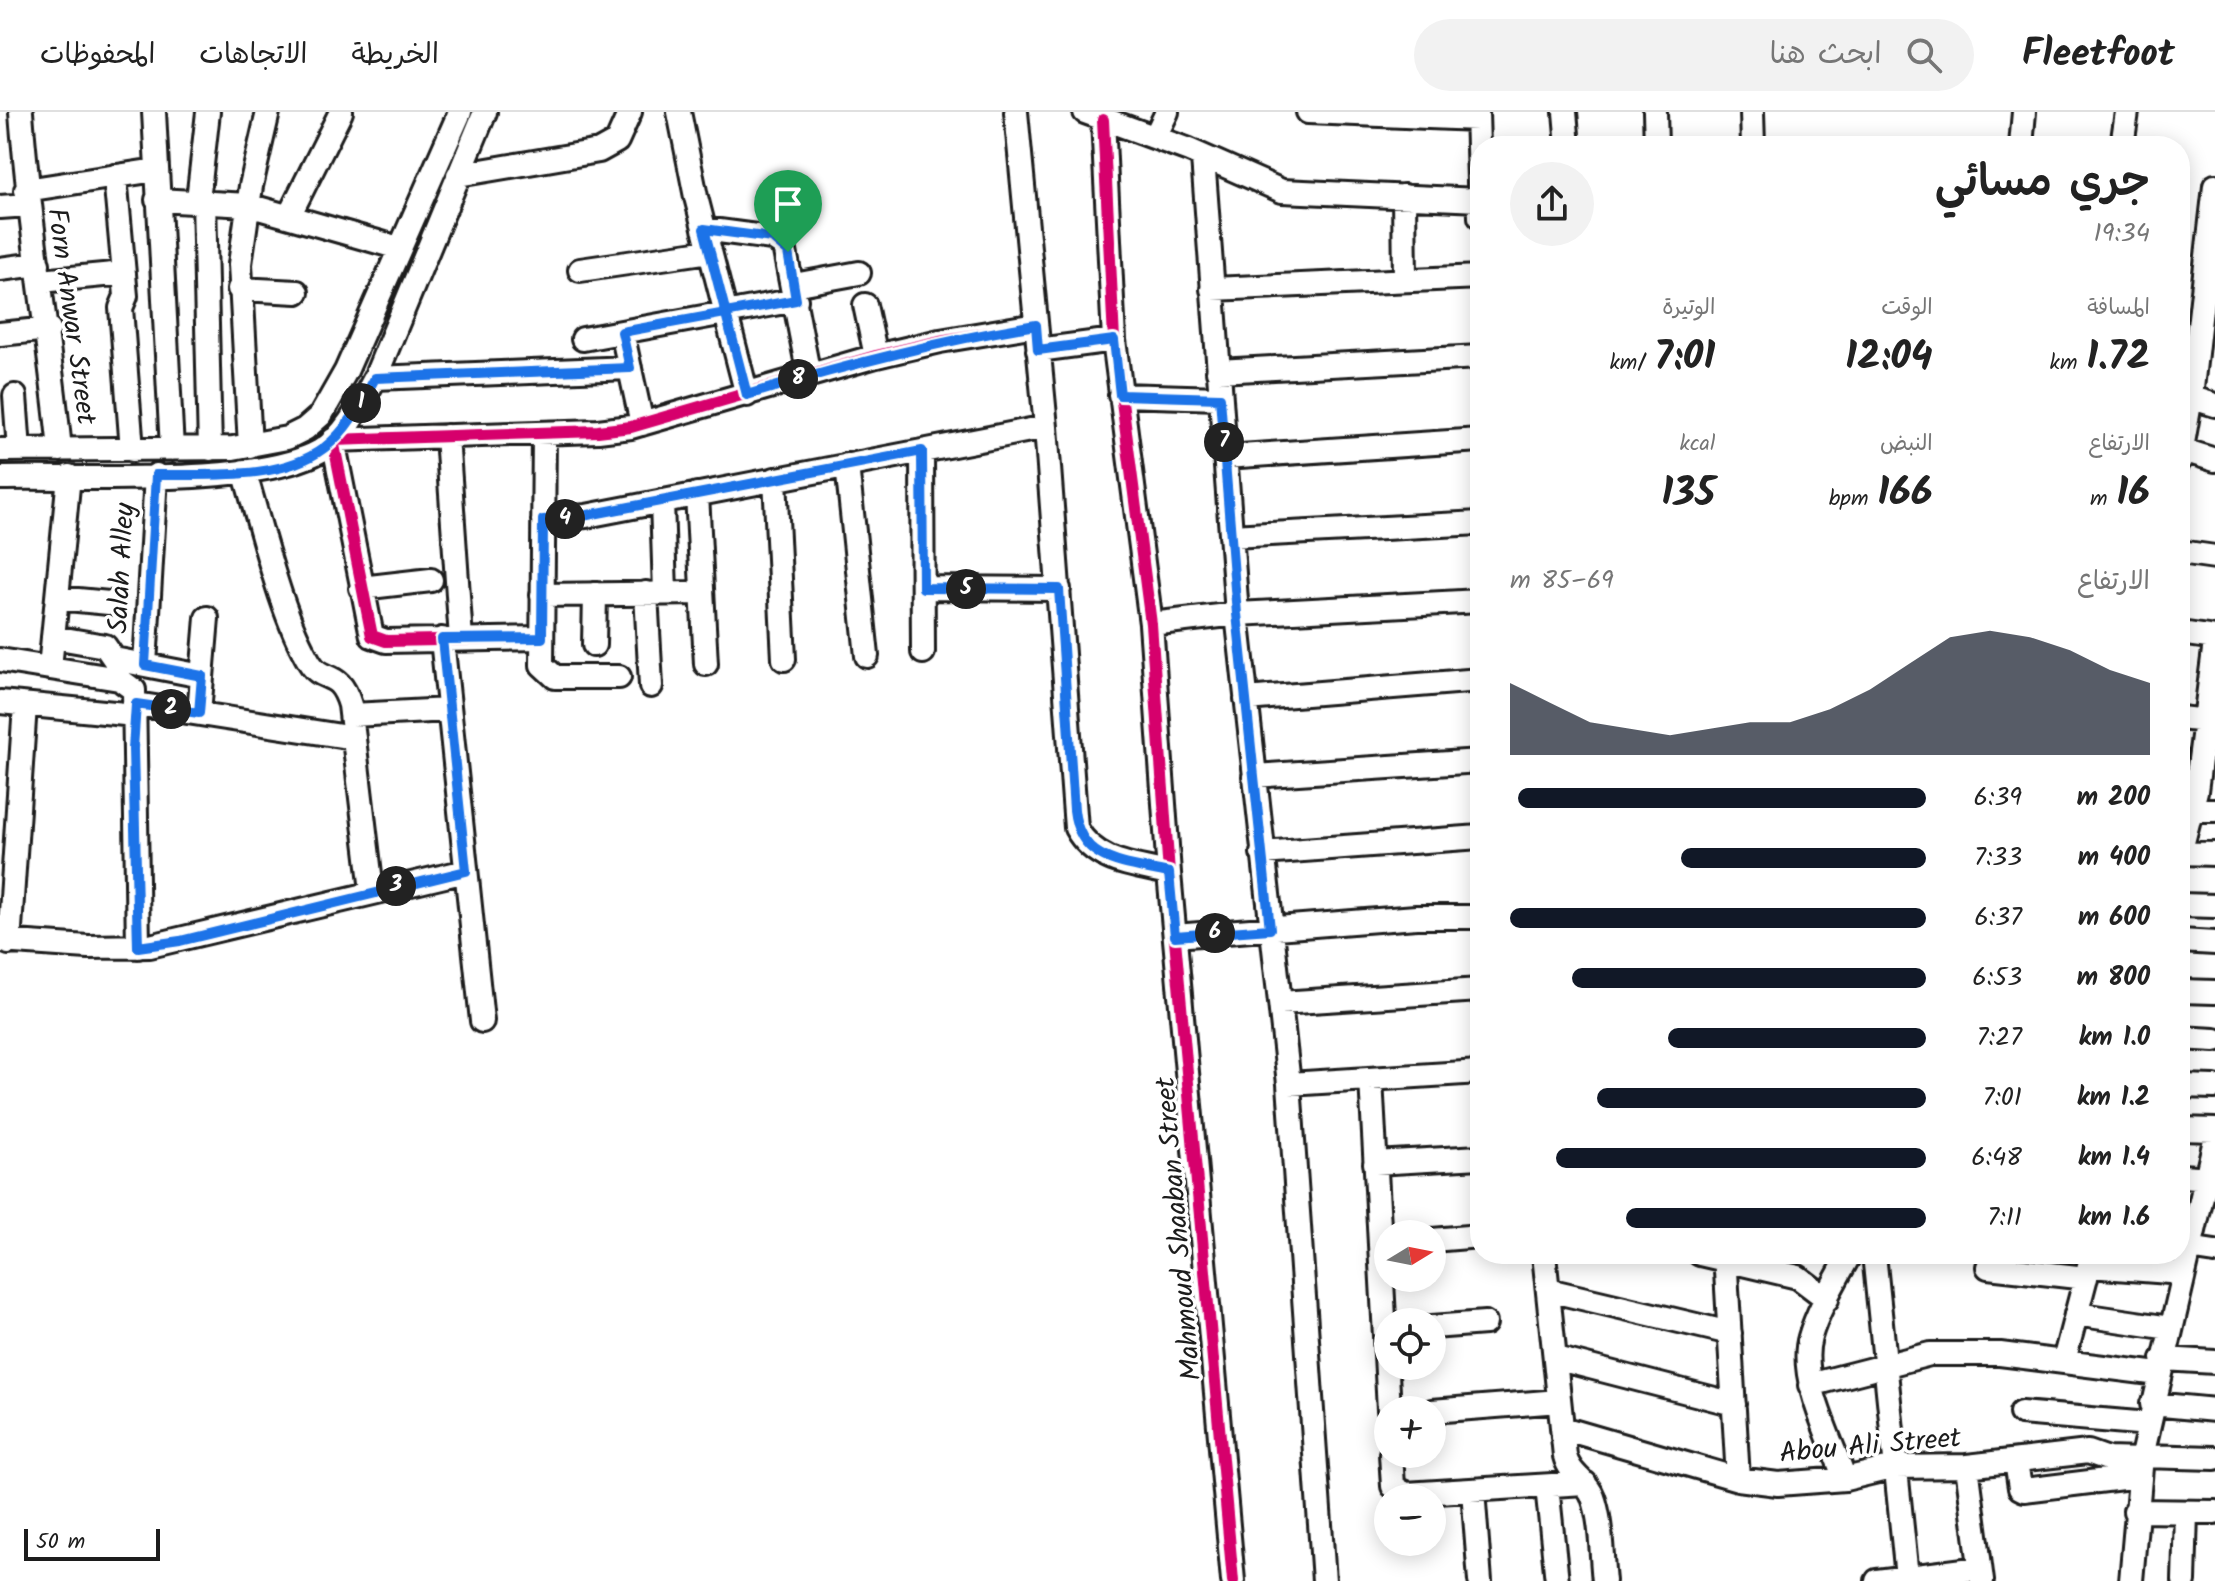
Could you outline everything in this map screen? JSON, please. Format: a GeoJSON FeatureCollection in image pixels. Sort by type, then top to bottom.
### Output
{"type":"FeatureCollection","features":[{"type":"Feature","properties":{"kind":"street","name":"Forn Anwar Street"},"geometry":{"type":"LineString","coordinates":[[21,112],[27,197],[49,329],[60,450]]}},
{"type":"Feature","properties":{"kind":"street"},"geometry":{"type":"LineString","coordinates":[[154,112],[172,449]]}},
{"type":"Feature","properties":{"kind":"street"},"geometry":{"type":"LineString","coordinates":[[208,112],[201,200],[210,449]]}},
{"type":"Feature","properties":{"kind":"street"},"geometry":{"type":"LineString","coordinates":[[250,446],[239,289],[248,205],[268,112]]}},
{"type":"Feature","properties":{"kind":"street"},"geometry":{"type":"LineString","coordinates":[[289,216],[341,112]]}},
{"type":"Feature","properties":{"kind":"street"},"geometry":{"type":"LineString","coordinates":[[15,396],[10,450],[210,449],[250,446],[287,438],[305,429],[321,415],[346,371],[460,112]]}},
{"type":"Feature","properties":{"kind":"street"},"geometry":{"type":"LineString","coordinates":[[0,478],[244,471],[296,461],[333,440],[356,411],[375,378],[485,112]]}},
{"type":"Feature","properties":{"kind":"street"},"geometry":{"type":"LineString","coordinates":[[458,175],[599,151],[617,141],[630,112]]}},
{"type":"Feature","properties":{"kind":"street"},"geometry":{"type":"LineString","coordinates":[[679,112],[704,229],[747,395]]}},
{"type":"Feature","properties":{"kind":"street"},"geometry":{"type":"LineString","coordinates":[[1016,112],[1046,427],[1076,828],[1084,843],[1098,855],[1169,873]]}},
{"type":"Feature","properties":{"kind":"street"},"geometry":{"type":"LineString","coordinates":[[1155,137],[1167,112]]}},
{"type":"Feature","properties":{"kind":"street"},"geometry":{"type":"LineString","coordinates":[[1308,112],[1477,115],[1477,136]]}},
{"type":"Feature","properties":{"kind":"street"},"geometry":{"type":"LineString","coordinates":[[1565,112],[1567,136]]}},
{"type":"Feature","properties":{"kind":"street"},"geometry":{"type":"LineString","coordinates":[[1655,112],[1656,136]]}},
{"type":"Feature","properties":{"kind":"street"},"geometry":{"type":"LineString","coordinates":[[1752,112],[1753,136]]}},
{"type":"Feature","properties":{"kind":"street"},"geometry":{"type":"LineString","coordinates":[[2022,136],[2024,112]]}},
{"type":"Feature","properties":{"kind":"street"},"geometry":{"type":"LineString","coordinates":[[2123,136],[2127,112]]}},
{"type":"Feature","properties":{"kind":"street"},"geometry":{"type":"LineString","coordinates":[[1094,116],[1155,137],[1260,184],[1301,195],[1470,200]]}},
{"type":"Feature","properties":{"kind":"street","name":"Mahmoud Shaaban Street"},"geometry":{"type":"LineString","coordinates":[[1094,116],[1120,395],[1151,624],[1169,873],[1233,1581]]}},
{"type":"Feature","properties":{"kind":"street"},"geometry":{"type":"LineString","coordinates":[[1203,158],[1237,614],[1289,1084],[1324,1581]]}},
{"type":"Feature","properties":{"kind":"street"},"geometry":{"type":"LineString","coordinates":[[0,207],[27,197],[115,176],[156,170]]}},
{"type":"Feature","properties":{"kind":"street"},"geometry":{"type":"LineString","coordinates":[[115,176],[126,299],[121,313],[132,450]]}},
{"type":"Feature","properties":{"kind":"street"},"geometry":{"type":"LineString","coordinates":[[2190,366],[2215,186]]}},
{"type":"Feature","properties":{"kind":"street"},"geometry":{"type":"LineString","coordinates":[[1404,196],[1405,280]]}},
{"type":"Feature","properties":{"kind":"street"},"geometry":{"type":"LineString","coordinates":[[157,200],[201,200],[248,205],[399,248]]}},
{"type":"Feature","properties":{"kind":"street"},"geometry":{"type":"LineString","coordinates":[[704,229],[779,241],[788,252],[809,376]]}},
{"type":"Feature","properties":{"kind":"street"},"geometry":{"type":"LineString","coordinates":[[580,270],[710,251]]}},
{"type":"Feature","properties":{"kind":"street"},"geometry":{"type":"LineString","coordinates":[[0,269],[39,273],[124,273]]}},
{"type":"Feature","properties":{"kind":"street"},"geometry":{"type":"LineString","coordinates":[[583,339],[725,313],[859,273]]}},
{"type":"Feature","properties":{"kind":"street"},"geometry":{"type":"LineString","coordinates":[[1212,289],[1470,277]]}},
{"type":"Feature","properties":{"kind":"street"},"geometry":{"type":"LineString","coordinates":[[239,289],[297,292]]}},
{"type":"Feature","properties":{"kind":"street"},"geometry":{"type":"LineString","coordinates":[[865,305],[876,356]]}},
{"type":"Feature","properties":{"kind":"street"},"geometry":{"type":"LineString","coordinates":[[333,440],[598,431],[642,424],[876,356],[940,341],[1036,325]]}},
{"type":"Feature","properties":{"kind":"street"},"geometry":{"type":"LineString","coordinates":[[0,334],[49,329]]}},
{"type":"Feature","properties":{"kind":"street"},"geometry":{"type":"LineString","coordinates":[[622,332],[642,424]]}},
{"type":"Feature","properties":{"kind":"street"},"geometry":{"type":"LineString","coordinates":[[1038,350],[1114,340]]}},
{"type":"Feature","properties":{"kind":"street"},"geometry":{"type":"LineString","coordinates":[[1218,371],[1470,358]]}},
{"type":"Feature","properties":{"kind":"street"},"geometry":{"type":"LineString","coordinates":[[375,378],[630,368]]}},
{"type":"Feature","properties":{"kind":"street"},"geometry":{"type":"LineString","coordinates":[[1120,395],[1220,398]]}},
{"type":"Feature","properties":{"kind":"street"},"geometry":{"type":"LineString","coordinates":[[2190,396],[2215,405]]}},
{"type":"Feature","properties":{"kind":"street"},"geometry":{"type":"LineString","coordinates":[[543,520],[662,501],[1046,427]]}},
{"type":"Feature","properties":{"kind":"street"},"geometry":{"type":"LineString","coordinates":[[544,433],[542,665],[551,676],[619,677]]}},
{"type":"Feature","properties":{"kind":"street"},"geometry":{"type":"LineString","coordinates":[[447,436],[452,639],[449,710],[482,1021]]}},
{"type":"Feature","properties":{"kind":"street"},"geometry":{"type":"LineString","coordinates":[[333,440],[372,636],[381,640],[542,638]]}},
{"type":"Feature","properties":{"kind":"street"},"geometry":{"type":"LineString","coordinates":[[1225,457],[1470,441]]}},
{"type":"Feature","properties":{"kind":"street"},"geometry":{"type":"LineString","coordinates":[[922,451],[923,652]]}},
{"type":"Feature","properties":{"kind":"street"},"geometry":{"type":"LineString","coordinates":[[2190,455],[2215,460]]}},
{"type":"Feature","properties":{"kind":"street"},"geometry":{"type":"LineString","coordinates":[[847,465],[867,656]]}},
{"type":"Feature","properties":{"kind":"street"},"geometry":{"type":"LineString","coordinates":[[244,471],[293,625],[310,663],[342,683],[353,727],[372,891]]}},
{"type":"Feature","properties":{"kind":"street","name":"Salah Alley"},"geometry":{"type":"LineString","coordinates":[[145,665],[156,475]]}},
{"type":"Feature","properties":{"kind":"street"},"geometry":{"type":"LineString","coordinates":[[50,668],[69,476]]}},
{"type":"Feature","properties":{"kind":"street"},"geometry":{"type":"LineString","coordinates":[[775,479],[784,659]]}},
{"type":"Feature","properties":{"kind":"street"},"geometry":{"type":"LineString","coordinates":[[697,494],[706,664]]}},
{"type":"Feature","properties":{"kind":"street"},"geometry":{"type":"LineString","coordinates":[[651,686],[662,501]]}},
{"type":"Feature","properties":{"kind":"street"},"geometry":{"type":"LineString","coordinates":[[1231,536],[1470,524]]}},
{"type":"Feature","properties":{"kind":"street"},"geometry":{"type":"LineString","coordinates":[[2190,553],[2215,557]]}},
{"type":"Feature","properties":{"kind":"street"},"geometry":{"type":"LineString","coordinates":[[361,588],[431,580]]}},
{"type":"Feature","properties":{"kind":"street"},"geometry":{"type":"LineString","coordinates":[[923,588],[1059,589]]}},
{"type":"Feature","properties":{"kind":"street"},"geometry":{"type":"LineString","coordinates":[[542,595],[702,593]]}},
{"type":"Feature","properties":{"kind":"street"},"geometry":{"type":"LineString","coordinates":[[594,645],[595,594]]}},
{"type":"Feature","properties":{"kind":"street"},"geometry":{"type":"LineString","coordinates":[[57,598],[109,603]]}},
{"type":"Feature","properties":{"kind":"street"},"geometry":{"type":"LineString","coordinates":[[1151,624],[1237,614],[1470,602]]}},
{"type":"Feature","properties":{"kind":"street"},"geometry":{"type":"LineString","coordinates":[[199,713],[207,618]]}},
{"type":"Feature","properties":{"kind":"street"},"geometry":{"type":"LineString","coordinates":[[2190,635],[2215,640],[2210,722],[2196,791],[2190,801]]}},
{"type":"Feature","properties":{"kind":"street"},"geometry":{"type":"LineString","coordinates":[[53,637],[105,646],[114,659],[202,676]]}},
{"type":"Feature","properties":{"kind":"street"},"geometry":{"type":"LineString","coordinates":[[0,660],[125,681],[134,690],[138,947]]}},
{"type":"Feature","properties":{"kind":"street"},"geometry":{"type":"LineString","coordinates":[[1246,699],[1470,681]]}},
{"type":"Feature","properties":{"kind":"street"},"geometry":{"type":"LineString","coordinates":[[0,702],[199,713],[353,727],[449,710]]}},
{"type":"Feature","properties":{"kind":"street"},"geometry":{"type":"LineString","coordinates":[[25,705],[5,942],[138,947],[180,941],[372,891],[466,871]]}},
{"type":"Feature","properties":{"kind":"street"},"geometry":{"type":"LineString","coordinates":[[2190,719],[2210,722]]}},
{"type":"Feature","properties":{"kind":"street"},"geometry":{"type":"LineString","coordinates":[[1254,776],[1470,762]]}},
{"type":"Feature","properties":{"kind":"street"},"geometry":{"type":"LineString","coordinates":[[2190,810],[2215,810]]}},
{"type":"Feature","properties":{"kind":"street"},"geometry":{"type":"LineString","coordinates":[[1262,853],[1470,838]]}},
{"type":"Feature","properties":{"kind":"street"},"geometry":{"type":"LineString","coordinates":[[2190,854],[2215,854]]}},
{"type":"Feature","properties":{"kind":"street"},"geometry":{"type":"LineString","coordinates":[[2190,905],[2215,906]]}},
{"type":"Feature","properties":{"kind":"street"},"geometry":{"type":"LineString","coordinates":[[1175,936],[1416,917],[1470,917]]}},
{"type":"Feature","properties":{"kind":"street"},"geometry":{"type":"LineString","coordinates":[[2190,942],[2215,943]]}},
{"type":"Feature","properties":{"kind":"street"},"geometry":{"type":"LineString","coordinates":[[1280,1003],[1470,991]]}},
{"type":"Feature","properties":{"kind":"street"},"geometry":{"type":"LineString","coordinates":[[2190,991],[2215,992]]}},
{"type":"Feature","properties":{"kind":"street"},"geometry":{"type":"LineString","coordinates":[[2190,1039],[2215,1040]]}},
{"type":"Feature","properties":{"kind":"street"},"geometry":{"type":"LineString","coordinates":[[1289,1084],[1470,1073]]}},
{"type":"Feature","properties":{"kind":"street"},"geometry":{"type":"LineString","coordinates":[[1371,1079],[1381,1220]]}},
{"type":"Feature","properties":{"kind":"street"},"geometry":{"type":"LineString","coordinates":[[2190,1086],[2215,1087]]}},
{"type":"Feature","properties":{"kind":"street"},"geometry":{"type":"LineString","coordinates":[[2190,1129],[2215,1130]]}},
{"type":"Feature","properties":{"kind":"street"},"geometry":{"type":"LineString","coordinates":[[2215,1140],[2211,1178],[2195,1227],[2215,1252]]}},
{"type":"Feature","properties":{"kind":"street"},"geometry":{"type":"LineString","coordinates":[[1375,1163],[1470,1158]]}},
{"type":"Feature","properties":{"kind":"street"},"geometry":{"type":"LineString","coordinates":[[2190,1177],[2211,1178]]}},
{"type":"Feature","properties":{"kind":"street"},"geometry":{"type":"LineString","coordinates":[[1446,1239],[1470,1237]]}},
{"type":"Feature","properties":{"kind":"street"},"geometry":{"type":"LineString","coordinates":[[1545,1264],[1569,1469],[1585,1483],[1594,1498],[1604,1581]]}},
{"type":"Feature","properties":{"kind":"street"},"geometry":{"type":"LineString","coordinates":[[1726,1264],[1738,1479]]}},
{"type":"Feature","properties":{"kind":"street"},"geometry":{"type":"LineString","coordinates":[[1751,1264],[1798,1277],[1827,1299]]}},
{"type":"Feature","properties":{"kind":"street"},"geometry":{"type":"LineString","coordinates":[[1845,1264],[1809,1338],[1810,1385],[1845,1479]]}},
{"type":"Feature","properties":{"kind":"street"},"geometry":{"type":"LineString","coordinates":[[1875,1264],[1903,1579]]}},
{"type":"Feature","properties":{"kind":"street"},"geometry":{"type":"LineString","coordinates":[[1988,1267],[2007,1264]]}},
{"type":"Feature","properties":{"kind":"street"},"geometry":{"type":"LineString","coordinates":[[2054,1264],[2183,1273]]}},
{"type":"Feature","properties":{"kind":"street"},"geometry":{"type":"LineString","coordinates":[[2131,1581],[2141,1464],[2185,1264]]}},
{"type":"Feature","properties":{"kind":"street"},"geometry":{"type":"LineString","coordinates":[[2064,1361],[2089,1266]]}},
{"type":"Feature","properties":{"kind":"street"},"geometry":{"type":"LineString","coordinates":[[1548,1290],[1730,1333]]}},
{"type":"Feature","properties":{"kind":"street"},"geometry":{"type":"LineString","coordinates":[[2076,1314],[2170,1328]]}},
{"type":"Feature","properties":{"kind":"street"},"geometry":{"type":"LineString","coordinates":[[1446,1326],[1485,1323]]}},
{"type":"Feature","properties":{"kind":"street"},"geometry":{"type":"LineString","coordinates":[[1810,1385],[1930,1354],[2000,1354],[2161,1366],[2215,1362]]}},
{"type":"Feature","properties":{"kind":"street"},"geometry":{"type":"LineString","coordinates":[[1555,1358],[1734,1404]]}},
{"type":"Feature","properties":{"kind":"street"},"geometry":{"type":"LineString","coordinates":[[1446,1410],[1559,1401]]}},
{"type":"Feature","properties":{"kind":"street"},"geometry":{"type":"LineString","coordinates":[[2021,1413],[2150,1414],[2215,1410]]}},
{"type":"Feature","properties":{"kind":"street","name":"Abou Ali Street"},"geometry":{"type":"LineString","coordinates":[[1562,1428],[1738,1479],[1805,1484],[1845,1479],[1895,1467],[1967,1466],[2088,1452],[2108,1459],[2141,1464],[2215,1458]]}},
{"type":"Feature","properties":{"kind":"street"},"geometry":{"type":"LineString","coordinates":[[1877,1581],[1981,1575],[1967,1466]]}},
{"type":"Feature","properties":{"kind":"street"},"geometry":{"type":"LineString","coordinates":[[1392,1468],[1393,1486],[1398,1492],[1585,1483]]}},
{"type":"Feature","properties":{"kind":"street"},"geometry":{"type":"LineString","coordinates":[[1547,1486],[1557,1581]]}},
{"type":"Feature","properties":{"kind":"street"},"geometry":{"type":"LineString","coordinates":[[1473,1490],[1480,1581]]}},
{"type":"Feature","properties":{"kind":"street"},"geometry":{"type":"LineString","coordinates":[[2135,1511],[2215,1512]]}},
{"type":"Feature","properties":{"kind":"street"},"geometry":{"type":"LineString","coordinates":[[2184,1581],[2186,1512]]}},
{"type":"Feature","properties":{"kind":"cycle path"},"geometry":{"type":"LineString","coordinates":[[1103,120],[1114,340],[1151,624],[1169,873],[1233,1581]]}},
{"type":"Feature","properties":{"kind":"cycle path"},"geometry":{"type":"LineString","coordinates":[[542,638],[386,641],[372,636],[333,440],[598,431],[631,427],[876,356],[940,341],[1036,325]]}},
{"type":"Feature","properties":{"kind":"route"},"geometry":{"type":"LineString","coordinates":[[788,252],[772,238],[704,229],[725,313],[747,395],[876,356],[940,341],[1036,325],[1038,350],[1114,340],[1120,395],[1220,398],[1237,614],[1270,929],[1175,936],[1169,873],[1098,855],[1084,843],[1076,828],[1074,810],[1059,589],[923,588],[922,451],[572,518],[543,520],[542,638],[442,639],[466,871],[372,891],[180,941],[138,947],[133,749],[136,704],[199,713],[202,676],[145,665],[156,475],[270,468],[322,450],[356,411],[375,378],[630,368],[622,332],[725,313],[796,300],[788,252]]}}]}
